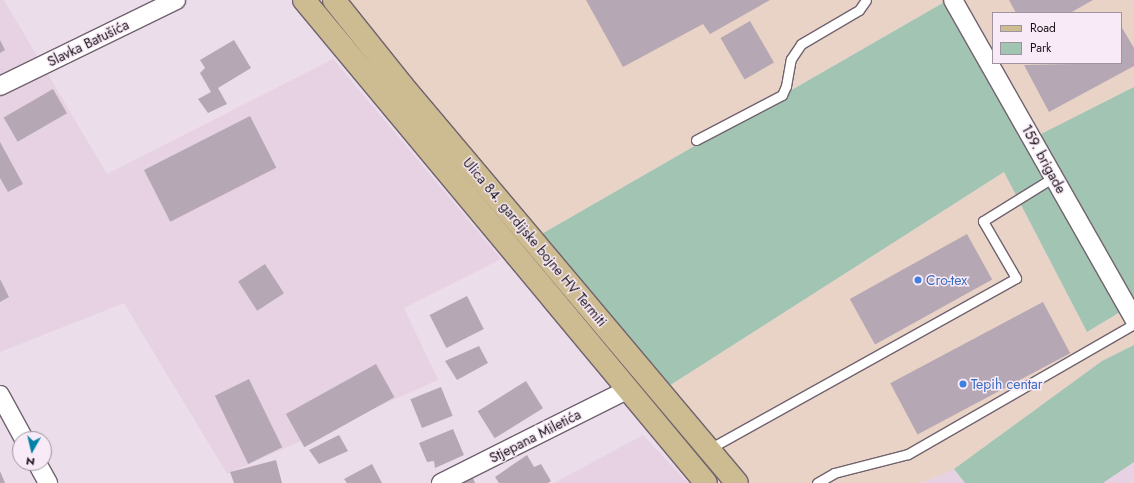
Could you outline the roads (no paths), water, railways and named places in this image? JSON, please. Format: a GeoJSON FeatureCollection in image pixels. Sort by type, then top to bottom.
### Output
{"type":"FeatureCollection","features":[{"type":"Feature","properties":{"kind":"main road","name":"Ulica 84. gardijske bojne HV Termiti"},"geometry":{"type":"LineString","coordinates":[[304,0],[706,483]]}},
{"type":"Feature","properties":{"kind":"main road","name":"Ulica 84. gardijske bojne HV Termiti"},"geometry":{"type":"LineString","coordinates":[[334,0],[402,85],[737,483]]}},
{"type":"Feature","properties":{"kind":"street","name":"Slavka Batušića"},"geometry":{"type":"LineString","coordinates":[[0,86],[176,0]]}},
{"type":"Feature","properties":{"kind":"street","name":"159. brigade"},"geometry":{"type":"LineString","coordinates":[[953,0],[1134,319]]}},
{"type":"Feature","properties":{"kind":"street","name":"Stjepana Miletića"},"geometry":{"type":"LineString","coordinates":[[441,483],[629,389]]}},
{"type":"Feature","properties":{"kind":"street"},"geometry":{"type":"LineString","coordinates":[[0,395],[5,417],[17,431]]}},
{"type":"Feature","properties":{"kind":"street"},"geometry":{"type":"LineString","coordinates":[[41,471],[48,483]]}},
{"type":"Feature","properties":{"kind":"lane"},"geometry":{"type":"LineString","coordinates":[[696,140],[782,95],[786,86],[791,59],[801,44],[859,10],[866,0]]}},
{"type":"Feature","properties":{"kind":"lane"},"geometry":{"type":"LineString","coordinates":[[709,449],[1016,278],[983,221],[1054,176]]}},
{"type":"Feature","properties":{"kind":"lane"},"geometry":{"type":"LineString","coordinates":[[817,483],[834,473],[908,454],[1134,324]]}},
{"type":"Feature","properties":{"kind":"place","name":"Cro-tex"},"geometry":{"type":"Point","coordinates":[918,280]}},
{"type":"Feature","properties":{"kind":"place","name":"Tepih centar"},"geometry":{"type":"Point","coordinates":[963,384]}}]}
